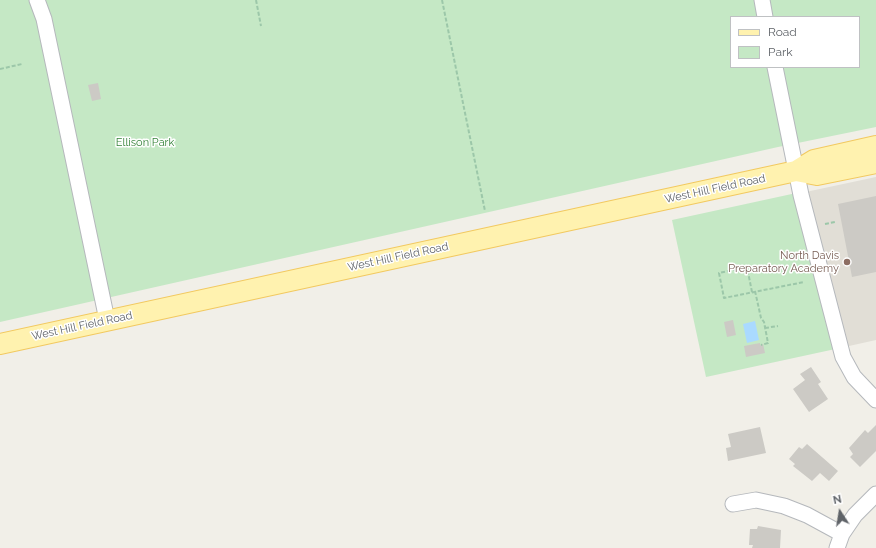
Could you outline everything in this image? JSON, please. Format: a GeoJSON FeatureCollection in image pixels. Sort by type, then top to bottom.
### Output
{"type":"FeatureCollection","features":[{"type":"Feature","properties":{"kind":"main road","name":"West Hill Field Road"},"geometry":{"type":"LineString","coordinates":[[0,344],[796,171],[814,160],[876,146]]}},
{"type":"Feature","properties":{"kind":"main road","name":"West Hill Field Road"},"geometry":{"type":"LineString","coordinates":[[796,171],[817,175],[876,163]]}},
{"type":"Feature","properties":{"kind":"street"},"geometry":{"type":"LineString","coordinates":[[37,0],[44,19],[107,320]]}},
{"type":"Feature","properties":{"kind":"street"},"geometry":{"type":"LineString","coordinates":[[762,0],[765,16]]}},
{"type":"Feature","properties":{"kind":"street"},"geometry":{"type":"LineString","coordinates":[[775,68],[801,195],[843,357],[854,377],[876,400]]}},
{"type":"Feature","properties":{"kind":"street"},"geometry":{"type":"LineString","coordinates":[[733,504],[755,494],[807,515],[842,534]]}},
{"type":"Feature","properties":{"kind":"street"},"geometry":{"type":"LineString","coordinates":[[837,548],[842,534],[855,515],[876,494]]}},
{"type":"Feature","properties":{"kind":"path"},"geometry":{"type":"LineString","coordinates":[[256,0],[261,26]]}},
{"type":"Feature","properties":{"kind":"path"},"geometry":{"type":"LineString","coordinates":[[442,0],[485,211]]}},
{"type":"Feature","properties":{"kind":"path"},"geometry":{"type":"LineString","coordinates":[[0,69],[22,64]]}},
{"type":"Feature","properties":{"kind":"path"},"geometry":{"type":"LineString","coordinates":[[825,224],[834,222]]}},
{"type":"Feature","properties":{"kind":"path"},"geometry":{"type":"LineString","coordinates":[[752,292],[747,267],[719,273],[724,298],[804,282]]}},
{"type":"Feature","properties":{"kind":"path"},"geometry":{"type":"LineString","coordinates":[[755,292],[761,318],[766,328],[768,343],[761,345]]}},
{"type":"Feature","properties":{"kind":"path"},"geometry":{"type":"LineString","coordinates":[[766,328],[778,326]]}},
{"type":"Feature","properties":{"kind":"shaded area","name":"North Davis Preparatory Academy"},"geometry":{"type":"Polygon","coordinates":[[[876,177],[876,340],[840,348],[801,193],[876,177]]]}},
{"type":"Feature","properties":{"kind":"green space","name":"Ellison Park"},"geometry":{"type":"Polygon","coordinates":[[[0,0],[876,0],[876,127],[778,147],[0,322],[0,0]]]}},
{"type":"Feature","properties":{"kind":"green space"},"geometry":{"type":"Polygon","coordinates":[[[801,192],[840,348],[706,377],[672,220],[801,192]]]}},
{"type":"Feature","properties":{"kind":"water"},"geometry":{"type":"Polygon","coordinates":[[[755,321],[759,340],[747,343],[743,324],[755,321]]]}},
{"type":"Feature","properties":{"kind":"building"},"geometry":{"type":"Polygon","coordinates":[[[98,83],[101,99],[92,101],[88,85],[98,83]]]}},
{"type":"Feature","properties":{"kind":"building","name":"North Davis Preparatory Academy"},"geometry":{"type":"Polygon","coordinates":[[[876,196],[876,272],[852,277],[838,204],[876,196]]]}},
{"type":"Feature","properties":{"kind":"building"},"geometry":{"type":"Polygon","coordinates":[[[733,320],[736,335],[727,337],[724,322],[733,320]]]}},
{"type":"Feature","properties":{"kind":"building"},"geometry":{"type":"Polygon","coordinates":[[[760,343],[760,345],[763,344],[765,353],[746,357],[744,346],[760,343]]]}},
{"type":"Feature","properties":{"kind":"building"},"geometry":{"type":"Polygon","coordinates":[[[811,367],[821,382],[818,384],[828,399],[809,412],[793,389],[805,380],[800,374],[811,367]]]}},
{"type":"Feature","properties":{"kind":"building"},"geometry":{"type":"Polygon","coordinates":[[[876,425],[876,451],[860,467],[850,457],[853,454],[849,448],[865,430],[868,433],[876,425]]]}},
{"type":"Feature","properties":{"kind":"building"},"geometry":{"type":"Polygon","coordinates":[[[760,427],[766,453],[728,461],[726,448],[731,447],[728,434],[760,427]]]}},
{"type":"Feature","properties":{"kind":"building"},"geometry":{"type":"Polygon","coordinates":[[[807,444],[838,471],[829,481],[820,473],[812,481],[793,466],[795,464],[789,459],[799,447],[802,449],[807,444]]]}},
{"type":"Feature","properties":{"kind":"building"},"geometry":{"type":"Polygon","coordinates":[[[758,526],[781,530],[780,548],[752,548],[753,545],[749,545],[750,529],[757,529],[758,526]]]}},
{"type":"Feature","properties":{"kind":"place","name":"North Davis Preparatory Academy"},"geometry":{"type":"Point","coordinates":[847,262]}}]}
